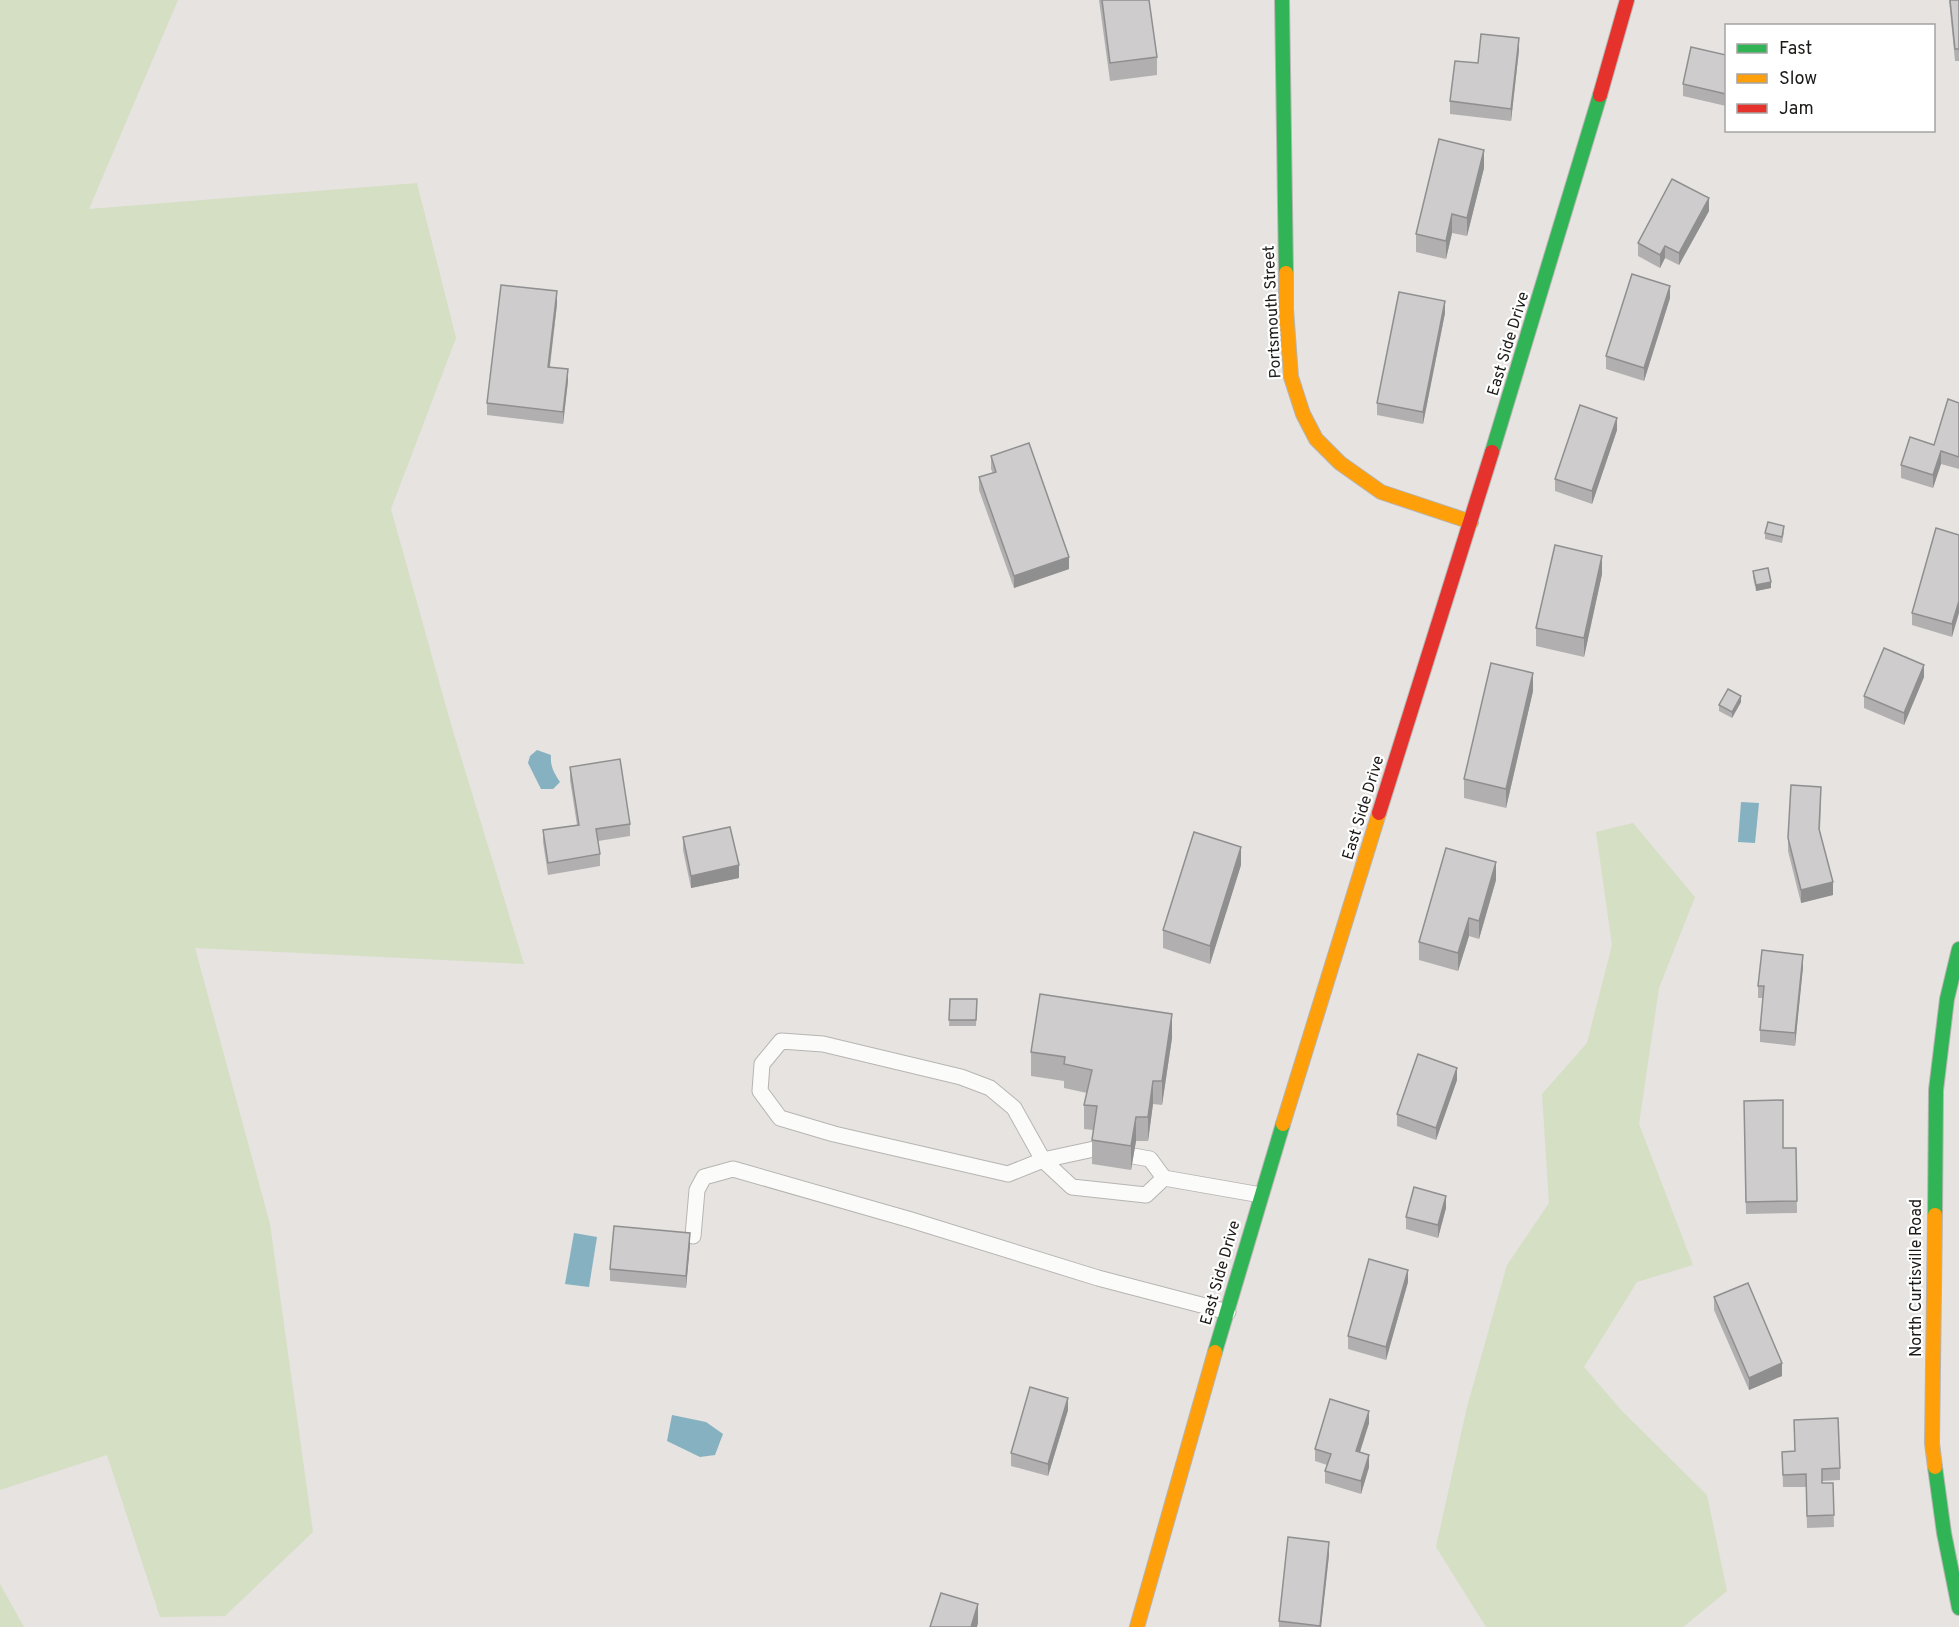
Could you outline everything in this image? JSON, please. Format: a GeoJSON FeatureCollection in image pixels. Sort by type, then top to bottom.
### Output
{"type":"FeatureCollection","features":[{"type":"Feature","properties":{"kind":"main road","name":"Portsmouth Street"},"geometry":{"type":"LineString","coordinates":[[1282,0],[1286,309],[1291,378],[1303,414],[1316,439],[1340,463],[1382,492],[1471,522]]}},
{"type":"Feature","properties":{"kind":"main road","name":"East Side Drive"},"geometry":{"type":"LineString","coordinates":[[1137,1627],[1261,1195],[1572,194],[1627,0]]}},
{"type":"Feature","properties":{"kind":"main road","name":"North Curtisville Road"},"geometry":{"type":"LineString","coordinates":[[1959,949],[1947,999],[1936,1090],[1932,1431],[1944,1533],[1959,1608]]}},
{"type":"Feature","properties":{"kind":"lane"},"geometry":{"type":"LineString","coordinates":[[1094,1149],[1043,1160],[1008,1174],[834,1134],[780,1118],[760,1091],[762,1064],[781,1041],[824,1044],[961,1077],[990,1088],[1014,1108],[1043,1160],[1072,1186],[1146,1195],[1164,1178]]}},
{"type":"Feature","properties":{"kind":"lane"},"geometry":{"type":"LineString","coordinates":[[1133,1155],[1149,1159],[1164,1178],[1261,1195]]}},
{"type":"Feature","properties":{"kind":"lane"},"geometry":{"type":"LineString","coordinates":[[693,1236],[697,1190],[704,1177],[733,1169],[911,1220],[1098,1278],[1228,1312]]}},
{"type":"Feature","properties":{"kind":"green space"},"geometry":{"type":"Polygon","coordinates":[[[0,0],[178,0],[89,209],[417,183],[456,338],[391,509],[450,721],[524,964],[195,948],[270,1224],[313,1532],[225,1616],[160,1617],[107,1455],[0,1490],[0,0]]]}},
{"type":"Feature","properties":{"kind":"green space"},"geometry":{"type":"Polygon","coordinates":[[[1633,823],[1695,897],[1659,988],[1639,1124],[1693,1265],[1637,1282],[1584,1367],[1622,1411],[1707,1495],[1727,1591],[1683,1627],[1486,1627],[1436,1547],[1467,1407],[1507,1265],[1549,1203],[1542,1094],[1587,1043],[1612,945],[1596,832],[1633,823]]]}},
{"type":"Feature","properties":{"kind":"green space"},"geometry":{"type":"Polygon","coordinates":[[[0,1584],[24,1627],[0,1627],[0,1584]]]}},
{"type":"Feature","properties":{"kind":"water"},"geometry":{"type":"Polygon","coordinates":[[[537,750],[551,755],[553,769],[560,782],[553,789],[541,789],[528,763],[530,756],[537,750]]]}},
{"type":"Feature","properties":{"kind":"water"},"geometry":{"type":"Polygon","coordinates":[[[1741,802],[1759,803],[1755,843],[1738,842],[1741,802]]]}},
{"type":"Feature","properties":{"kind":"water"},"geometry":{"type":"Polygon","coordinates":[[[574,1233],[597,1237],[589,1287],[565,1284],[574,1233]]]}},
{"type":"Feature","properties":{"kind":"water"},"geometry":{"type":"Polygon","coordinates":[[[672,1415],[706,1422],[723,1434],[715,1455],[700,1457],[667,1441],[672,1415]]]}},
{"type":"Feature","properties":{"kind":"building"},"geometry":{"type":"Polygon","coordinates":[[[1102,0],[1149,0],[1157,57],[1110,63],[1102,0]]]}},
{"type":"Feature","properties":{"kind":"building"},"geometry":{"type":"Polygon","coordinates":[[[1950,0],[1959,0],[1959,49],[1955,49],[1950,0]]]}},
{"type":"Feature","properties":{"kind":"building"},"geometry":{"type":"Polygon","coordinates":[[[1481,34],[1519,38],[1511,109],[1450,101],[1455,61],[1478,63],[1481,34]]]}},
{"type":"Feature","properties":{"kind":"building"},"geometry":{"type":"Polygon","coordinates":[[[1691,47],[1725,55],[1725,94],[1683,84],[1691,47]]]}},
{"type":"Feature","properties":{"kind":"building"},"geometry":{"type":"Polygon","coordinates":[[[1439,139],[1484,150],[1467,218],[1452,214],[1446,241],[1416,234],[1439,139]]]}},
{"type":"Feature","properties":{"kind":"building"},"geometry":{"type":"Polygon","coordinates":[[[1672,179],[1709,198],[1679,253],[1665,246],[1660,255],[1638,243],[1672,179]]]}},
{"type":"Feature","properties":{"kind":"building"},"geometry":{"type":"Polygon","coordinates":[[[1632,274],[1670,286],[1644,368],[1606,356],[1632,274]]]}},
{"type":"Feature","properties":{"kind":"building"},"geometry":{"type":"Polygon","coordinates":[[[501,285],[557,291],[548,367],[568,369],[563,412],[487,403],[501,285]]]}},
{"type":"Feature","properties":{"kind":"building"},"geometry":{"type":"Polygon","coordinates":[[[1399,292],[1445,301],[1423,412],[1377,403],[1399,292]]]}},
{"type":"Feature","properties":{"kind":"building"},"geometry":{"type":"Polygon","coordinates":[[[1948,399],[1959,403],[1959,457],[1941,451],[1933,475],[1901,465],[1910,437],[1934,445],[1948,399]]]}},
{"type":"Feature","properties":{"kind":"building"},"geometry":{"type":"Polygon","coordinates":[[[1580,405],[1617,418],[1592,491],[1555,479],[1580,405]]]}},
{"type":"Feature","properties":{"kind":"building"},"geometry":{"type":"Polygon","coordinates":[[[1029,443],[1069,557],[1014,576],[979,477],[996,472],[991,456],[1029,443]]]}},
{"type":"Feature","properties":{"kind":"building"},"geometry":{"type":"Polygon","coordinates":[[[1768,522],[1784,526],[1782,537],[1765,533],[1768,522]]]}},
{"type":"Feature","properties":{"kind":"building"},"geometry":{"type":"Polygon","coordinates":[[[1936,528],[1959,535],[1959,601],[1952,624],[1912,613],[1936,528]]]}},
{"type":"Feature","properties":{"kind":"building"},"geometry":{"type":"Polygon","coordinates":[[[1555,545],[1602,556],[1584,638],[1536,628],[1555,545]]]}},
{"type":"Feature","properties":{"kind":"building"},"geometry":{"type":"Polygon","coordinates":[[[1768,568],[1771,582],[1756,585],[1753,571],[1768,568]]]}},
{"type":"Feature","properties":{"kind":"building"},"geometry":{"type":"Polygon","coordinates":[[[1884,648],[1924,665],[1904,713],[1864,696],[1884,648]]]}},
{"type":"Feature","properties":{"kind":"building"},"geometry":{"type":"Polygon","coordinates":[[[1491,663],[1533,673],[1506,789],[1464,779],[1491,663]]]}},
{"type":"Feature","properties":{"kind":"building"},"geometry":{"type":"Polygon","coordinates":[[[1728,689],[1741,696],[1732,712],[1719,705],[1728,689]]]}},
{"type":"Feature","properties":{"kind":"building"},"geometry":{"type":"Polygon","coordinates":[[[620,759],[630,824],[596,829],[600,854],[548,863],[543,830],[579,825],[570,767],[620,759]]]}},
{"type":"Feature","properties":{"kind":"building"},"geometry":{"type":"Polygon","coordinates":[[[1791,785],[1821,787],[1819,829],[1833,882],[1801,890],[1788,838],[1791,785]]]}},
{"type":"Feature","properties":{"kind":"building"},"geometry":{"type":"Polygon","coordinates":[[[730,827],[739,865],[691,876],[683,837],[730,827]]]}},
{"type":"Feature","properties":{"kind":"building"},"geometry":{"type":"Polygon","coordinates":[[[1194,832],[1241,847],[1210,946],[1163,930],[1194,832]]]}},
{"type":"Feature","properties":{"kind":"building"},"geometry":{"type":"Polygon","coordinates":[[[1446,848],[1496,862],[1479,921],[1469,918],[1458,953],[1419,942],[1446,848]]]}},
{"type":"Feature","properties":{"kind":"building"},"geometry":{"type":"Polygon","coordinates":[[[1762,950],[1803,955],[1795,1033],[1760,1030],[1764,986],[1758,986],[1762,950]]]}},
{"type":"Feature","properties":{"kind":"building"},"geometry":{"type":"Polygon","coordinates":[[[1040,994],[1172,1014],[1162,1081],[1153,1081],[1148,1117],[1136,1117],[1131,1146],[1092,1140],[1097,1106],[1084,1105],[1092,1070],[1064,1064],[1065,1057],[1031,1052],[1040,994]]]}},
{"type":"Feature","properties":{"kind":"building"},"geometry":{"type":"Polygon","coordinates":[[[950,999],[977,999],[976,1020],[949,1020],[950,999]]]}},
{"type":"Feature","properties":{"kind":"building"},"geometry":{"type":"Polygon","coordinates":[[[1418,1054],[1457,1068],[1436,1128],[1397,1114],[1418,1054]]]}},
{"type":"Feature","properties":{"kind":"building"},"geometry":{"type":"Polygon","coordinates":[[[1783,1100],[1783,1148],[1796,1148],[1797,1201],[1746,1202],[1744,1101],[1783,1100]]]}},
{"type":"Feature","properties":{"kind":"building"},"geometry":{"type":"Polygon","coordinates":[[[1414,1187],[1446,1196],[1438,1225],[1406,1217],[1414,1187]]]}},
{"type":"Feature","properties":{"kind":"building"},"geometry":{"type":"Polygon","coordinates":[[[614,1226],[690,1233],[686,1276],[610,1269],[614,1226]]]}},
{"type":"Feature","properties":{"kind":"building"},"geometry":{"type":"Polygon","coordinates":[[[1369,1259],[1408,1270],[1386,1347],[1348,1336],[1369,1259]]]}},
{"type":"Feature","properties":{"kind":"building"},"geometry":{"type":"Polygon","coordinates":[[[1748,1283],[1782,1363],[1749,1378],[1714,1297],[1748,1283]]]}},
{"type":"Feature","properties":{"kind":"building"},"geometry":{"type":"Polygon","coordinates":[[[1030,1387],[1068,1398],[1048,1464],[1011,1453],[1030,1387]]]}},
{"type":"Feature","properties":{"kind":"building"},"geometry":{"type":"Polygon","coordinates":[[[1330,1399],[1369,1411],[1356,1451],[1369,1455],[1361,1481],[1325,1471],[1331,1454],[1315,1449],[1330,1399]]]}},
{"type":"Feature","properties":{"kind":"building"},"geometry":{"type":"Polygon","coordinates":[[[1838,1418],[1840,1468],[1822,1469],[1822,1483],[1833,1483],[1834,1515],[1807,1516],[1806,1474],[1783,1475],[1782,1452],[1795,1451],[1794,1420],[1838,1418]]]}},
{"type":"Feature","properties":{"kind":"building"},"geometry":{"type":"Polygon","coordinates":[[[1288,1537],[1329,1542],[1320,1626],[1279,1621],[1288,1537]]]}},
{"type":"Feature","properties":{"kind":"building"},"geometry":{"type":"Polygon","coordinates":[[[941,1593],[978,1604],[971,1627],[930,1627],[941,1593]]]}},
{"type":"Feature","properties":{"kind":"traffic: fast"},"geometry":{"type":"LineString","coordinates":[[1282,0],[1286,273]]}},
{"type":"Feature","properties":{"kind":"traffic: fast"},"geometry":{"type":"LineString","coordinates":[[1492,452],[1600,95]]}},
{"type":"Feature","properties":{"kind":"traffic: fast"},"geometry":{"type":"LineString","coordinates":[[1935,1215],[1936,1090],[1947,999],[1959,949]]}},
{"type":"Feature","properties":{"kind":"traffic: fast"},"geometry":{"type":"LineString","coordinates":[[1215,1352],[1283,1124]]}},
{"type":"Feature","properties":{"kind":"traffic: fast"},"geometry":{"type":"LineString","coordinates":[[1935,1467],[1944,1533],[1959,1608]]}},
{"type":"Feature","properties":{"kind":"traffic: slow"},"geometry":{"type":"LineString","coordinates":[[1286,273],[1291,377],[1303,414],[1316,439],[1340,463],[1381,492],[1471,522]]}},
{"type":"Feature","properties":{"kind":"traffic: slow"},"geometry":{"type":"LineString","coordinates":[[1283,1124],[1379,813]]}},
{"type":"Feature","properties":{"kind":"traffic: slow"},"geometry":{"type":"LineString","coordinates":[[1935,1215],[1932,1443],[1935,1467]]}},
{"type":"Feature","properties":{"kind":"traffic: slow"},"geometry":{"type":"LineString","coordinates":[[1137,1627],[1215,1352]]}},
{"type":"Feature","properties":{"kind":"traffic: jam"},"geometry":{"type":"LineString","coordinates":[[1600,95],[1627,0]]}},
{"type":"Feature","properties":{"kind":"traffic: jam"},"geometry":{"type":"LineString","coordinates":[[1379,813],[1492,452]]}}]}
